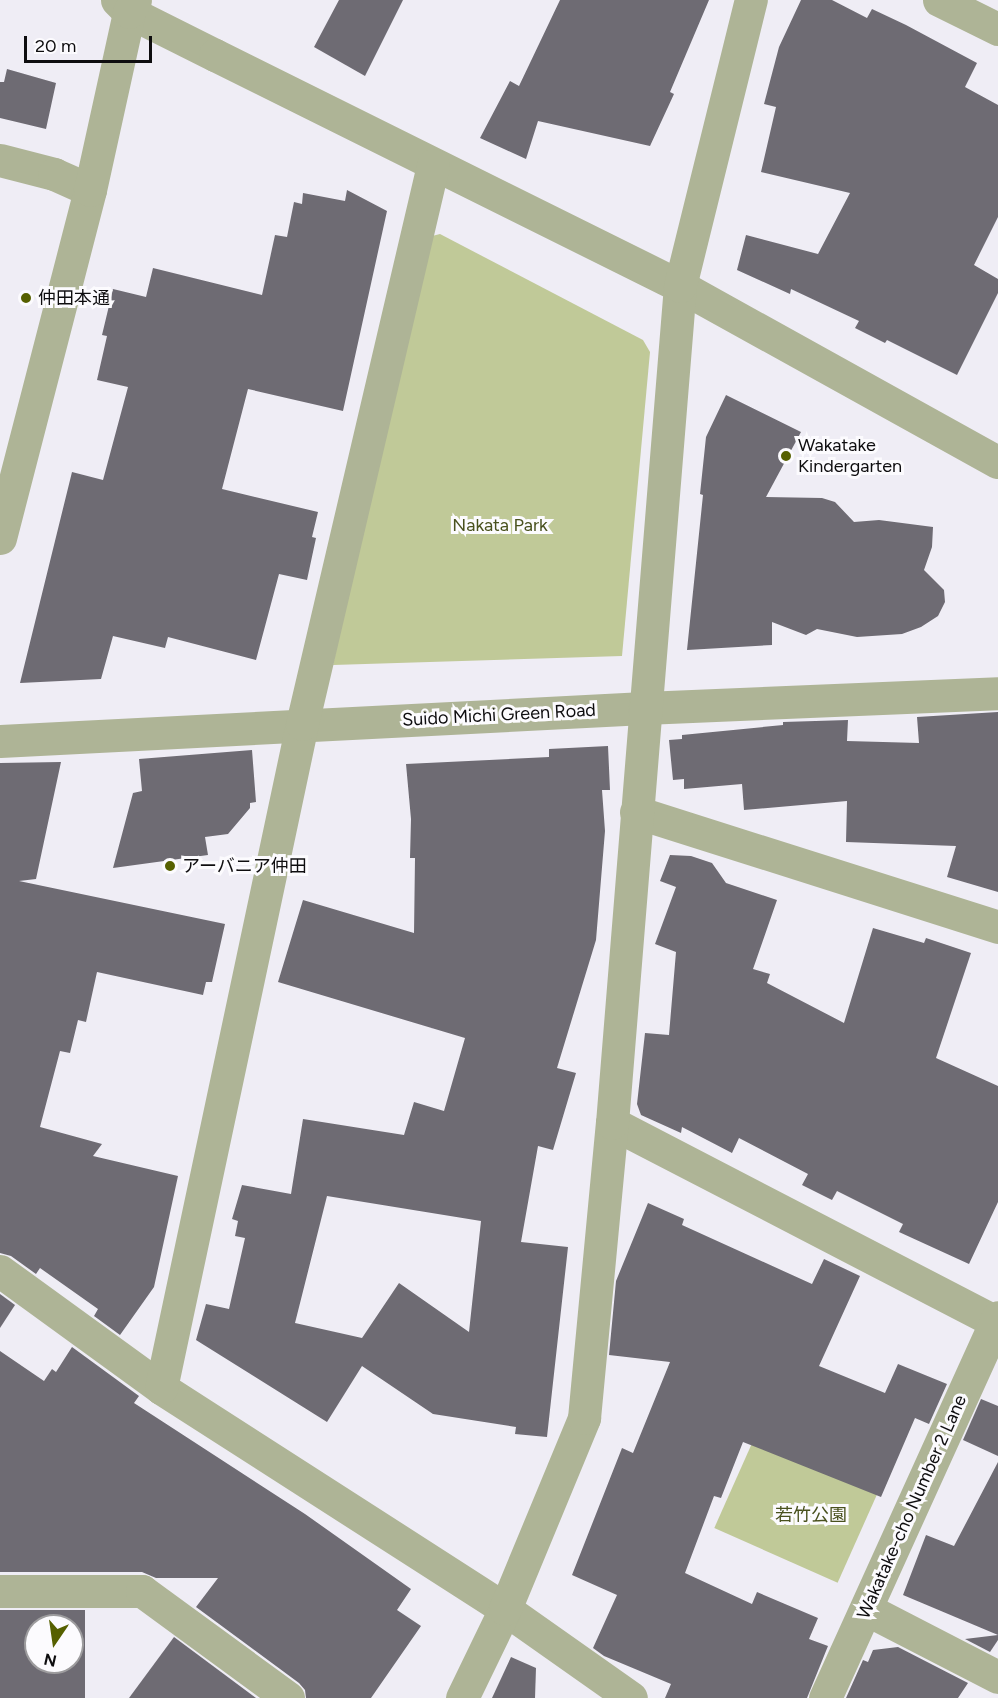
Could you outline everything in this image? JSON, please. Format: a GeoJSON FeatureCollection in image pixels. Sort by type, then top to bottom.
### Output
{"type":"FeatureCollection","features":[{"type":"Feature","properties":{"kind":"street"},"geometry":{"type":"LineString","coordinates":[[462,1698],[505,1609],[584,1418],[612,1123],[680,286],[752,0]]}},
{"type":"Feature","properties":{"kind":"street"},"geometry":{"type":"LineString","coordinates":[[939,0],[998,29]]}},
{"type":"Feature","properties":{"kind":"street"},"geometry":{"type":"LineString","coordinates":[[0,538],[12,443],[90,190],[127,4],[433,165],[680,286],[998,462]]}},
{"type":"Feature","properties":{"kind":"street"},"geometry":{"type":"LineString","coordinates":[[0,160],[54,174],[90,190]]}},
{"type":"Feature","properties":{"kind":"street"},"geometry":{"type":"LineString","coordinates":[[161,1388],[302,724],[433,165]]}},
{"type":"Feature","properties":{"kind":"street","name":"Suido Michi Green Road"},"geometry":{"type":"LineString","coordinates":[[0,741],[302,724],[998,693]]}},
{"type":"Feature","properties":{"kind":"street"},"geometry":{"type":"LineString","coordinates":[[636,813],[998,927]]}},
{"type":"Feature","properties":{"kind":"street"},"geometry":{"type":"LineString","coordinates":[[612,1123],[997,1320]]}},
{"type":"Feature","properties":{"kind":"street"},"geometry":{"type":"LineString","coordinates":[[0,1271],[161,1388],[505,1609],[631,1698]]}},
{"type":"Feature","properties":{"kind":"street","name":"Wakatake-cho Number 2 Lane"},"geometry":{"type":"LineString","coordinates":[[825,1698],[997,1320]]}},
{"type":"Feature","properties":{"kind":"street"},"geometry":{"type":"LineString","coordinates":[[0,1592],[142,1592],[288,1698]]}},
{"type":"Feature","properties":{"kind":"street"},"geometry":{"type":"LineString","coordinates":[[866,1609],[998,1677]]}},
{"type":"Feature","properties":{"kind":"green space","name":"Nakata Park"},"geometry":{"type":"Polygon","coordinates":[[[440,234],[643,340],[650,352],[622,656],[333,665],[424,238],[440,234]]]}},
{"type":"Feature","properties":{"kind":"green space","name":"若竹公園"},"geometry":{"type":"Polygon","coordinates":[[[757,1432],[880,1487],[838,1583],[714,1528],[757,1432]]]}},
{"type":"Feature","properties":{"kind":"building"},"geometry":{"type":"Polygon","coordinates":[[[339,0],[403,0],[365,76],[314,47],[339,0]]]}},
{"type":"Feature","properties":{"kind":"building"},"geometry":{"type":"Polygon","coordinates":[[[560,0],[709,0],[670,92],[674,94],[650,146],[538,121],[526,159],[480,138],[510,81],[519,86],[560,0]]]}},
{"type":"Feature","properties":{"kind":"building"},"geometry":{"type":"Polygon","coordinates":[[[801,0],[832,0],[867,18],[872,9],[906,25],[977,63],[965,87],[998,105],[998,217],[974,265],[998,279],[998,293],[957,375],[887,340],[885,343],[855,328],[859,321],[791,289],[790,294],[737,270],[746,235],[818,254],[850,193],[761,172],[776,107],[764,104],[779,47],[801,0]]]}},
{"type":"Feature","properties":{"kind":"building"},"geometry":{"type":"Polygon","coordinates":[[[7,69],[56,83],[46,129],[0,118],[0,82],[4,82],[7,69]]]}},
{"type":"Feature","properties":{"kind":"building"},"geometry":{"type":"Polygon","coordinates":[[[347,190],[387,211],[343,411],[248,389],[222,489],[318,512],[312,537],[316,538],[307,580],[279,574],[256,660],[168,637],[165,648],[113,636],[101,679],[20,683],[72,472],[103,480],[128,387],[97,380],[107,336],[102,335],[113,289],[146,297],[153,268],[262,295],[275,235],[287,237],[294,202],[302,204],[303,193],[345,201],[347,190]]]}},
{"type":"Feature","properties":{"kind":"building","name":"Wakatake Kindergarten"},"geometry":{"type":"Polygon","coordinates":[[[726,395],[801,432],[766,497],[822,498],[835,502],[854,522],[879,520],[933,527],[932,547],[924,570],[944,590],[945,602],[938,616],[921,627],[902,634],[857,637],[817,629],[806,635],[772,622],[772,645],[687,650],[703,495],[700,494],[706,437],[726,395]]]}},
{"type":"Feature","properties":{"kind":"building"},"geometry":{"type":"Polygon","coordinates":[[[998,712],[998,892],[947,877],[956,846],[846,842],[847,801],[744,810],[742,784],[684,789],[684,779],[673,780],[669,740],[682,739],[682,735],[783,725],[783,722],[848,720],[847,741],[919,743],[917,717],[998,712]]]}},
{"type":"Feature","properties":{"kind":"building"},"geometry":{"type":"Polygon","coordinates":[[[608,746],[610,790],[602,790],[605,831],[596,940],[557,1068],[576,1073],[553,1150],[538,1146],[521,1242],[568,1247],[547,1437],[515,1434],[516,1427],[433,1414],[362,1366],[327,1422],[196,1340],[206,1304],[229,1309],[245,1238],[235,1236],[238,1221],[232,1219],[242,1185],[291,1194],[303,1119],[404,1135],[414,1102],[444,1111],[465,1038],[278,982],[303,900],[414,933],[415,858],[410,858],[411,819],[406,764],[549,757],[549,749],[608,746]],[[327,1196],[295,1323],[362,1338],[399,1283],[469,1332],[481,1221],[327,1196]]]}},
{"type":"Feature","properties":{"kind":"building"},"geometry":{"type":"Polygon","coordinates":[[[252,750],[256,802],[250,803],[250,808],[228,834],[205,837],[208,855],[113,868],[133,793],[142,791],[139,759],[252,750]]]}},
{"type":"Feature","properties":{"kind":"building"},"geometry":{"type":"Polygon","coordinates":[[[61,762],[36,879],[19,881],[225,924],[212,982],[206,982],[203,995],[97,972],[86,1022],[78,1020],[70,1053],[60,1051],[40,1127],[102,1144],[93,1156],[178,1176],[154,1287],[120,1335],[94,1316],[98,1309],[40,1268],[36,1274],[11,1256],[0,1253],[0,763],[61,762]]]}},
{"type":"Feature","properties":{"kind":"building"},"geometry":{"type":"Polygon","coordinates":[[[670,855],[691,856],[712,863],[726,883],[777,900],[753,969],[770,974],[767,983],[844,1023],[873,928],[924,943],[926,938],[971,953],[936,1058],[998,1086],[998,1202],[969,1264],[899,1232],[903,1224],[837,1191],[832,1200],[802,1185],[808,1174],[739,1138],[732,1153],[682,1127],[681,1133],[641,1115],[637,1104],[645,1033],[669,1035],[676,952],[655,944],[676,887],[660,881],[670,855]]]}},
{"type":"Feature","properties":{"kind":"building"},"geometry":{"type":"Polygon","coordinates":[[[648,1203],[684,1219],[682,1225],[812,1284],[824,1259],[860,1276],[819,1366],[885,1393],[898,1364],[947,1384],[929,1424],[915,1418],[881,1497],[743,1442],[721,1498],[714,1496],[685,1573],[752,1604],[757,1592],[818,1618],[809,1639],[828,1646],[807,1698],[665,1698],[671,1684],[604,1656],[593,1648],[617,1595],[572,1575],[622,1448],[633,1453],[670,1362],[609,1355],[616,1281],[648,1203]]]}},
{"type":"Feature","properties":{"kind":"building"},"geometry":{"type":"Polygon","coordinates":[[[0,1294],[15,1305],[0,1328],[0,1294]]]}},
{"type":"Feature","properties":{"kind":"building"},"geometry":{"type":"Polygon","coordinates":[[[72,1347],[139,1396],[134,1403],[305,1514],[411,1589],[397,1610],[421,1626],[371,1698],[306,1698],[305,1690],[299,1683],[196,1607],[218,1578],[156,1578],[142,1572],[0,1572],[0,1351],[44,1381],[52,1369],[56,1372],[72,1347]]]}},
{"type":"Feature","properties":{"kind":"building"},"geometry":{"type":"Polygon","coordinates":[[[981,1399],[998,1406],[998,1456],[963,1440],[981,1399]]]}},
{"type":"Feature","properties":{"kind":"building"},"geometry":{"type":"Polygon","coordinates":[[[998,1462],[998,1635],[903,1595],[926,1535],[954,1546],[998,1462]]]}},
{"type":"Feature","properties":{"kind":"building"},"geometry":{"type":"Polygon","coordinates":[[[0,1610],[85,1610],[85,1698],[0,1698],[0,1610]]]}},
{"type":"Feature","properties":{"kind":"building"},"geometry":{"type":"Polygon","coordinates":[[[998,1635],[998,1640],[990,1652],[965,1639],[998,1635]]]}},
{"type":"Feature","properties":{"kind":"building"},"geometry":{"type":"Polygon","coordinates":[[[174,1637],[256,1698],[129,1698],[174,1637]]]}},
{"type":"Feature","properties":{"kind":"building"},"geometry":{"type":"Polygon","coordinates":[[[898,1647],[968,1683],[958,1698],[846,1698],[863,1660],[868,1662],[873,1650],[898,1647]]]}},
{"type":"Feature","properties":{"kind":"building"},"geometry":{"type":"Polygon","coordinates":[[[511,1657],[536,1668],[535,1698],[492,1698],[511,1657]]]}},
{"type":"Feature","properties":{"kind":"place","name":"仲田本通"},"geometry":{"type":"Point","coordinates":[26,298]}},
{"type":"Feature","properties":{"kind":"place","name":"Wakatake Kindergarten"},"geometry":{"type":"Point","coordinates":[786,456]}},
{"type":"Feature","properties":{"kind":"place","name":"アーバニア仲田"},"geometry":{"type":"Point","coordinates":[170,866]}}]}
